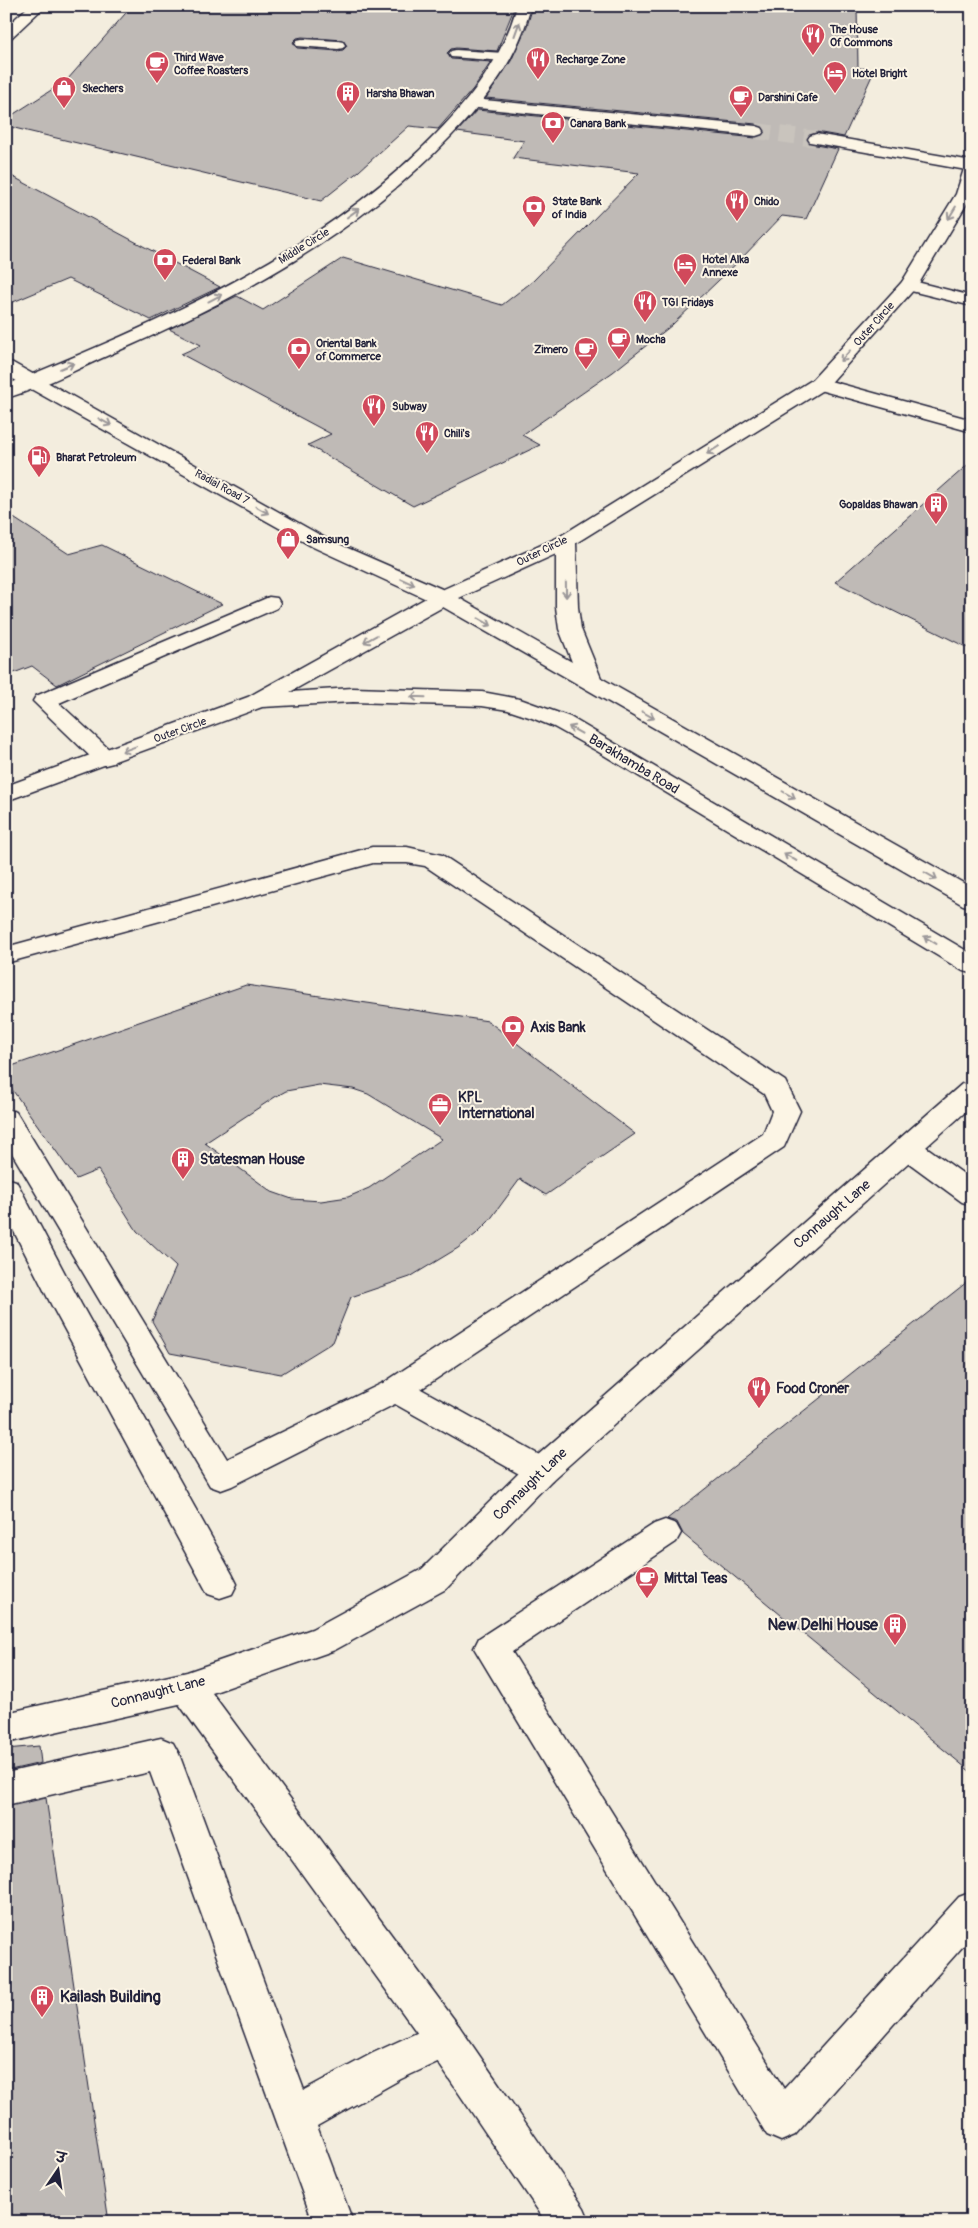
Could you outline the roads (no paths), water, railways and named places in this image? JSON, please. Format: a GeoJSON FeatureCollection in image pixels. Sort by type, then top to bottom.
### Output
{"type":"FeatureCollection","features":[{"type":"Feature","properties":{"kind":"street"},"geometry":{"type":"LineString","coordinates":[[6,35],[38,6]]}},
{"type":"Feature","properties":{"kind":"street","name":"Middle Circle"},"geometry":{"type":"LineString","coordinates":[[6,392],[163,325],[241,284],[323,235],[390,187],[443,140],[482,94],[509,50],[524,6]]}},
{"type":"Feature","properties":{"kind":"street"},"geometry":{"type":"LineString","coordinates":[[302,43],[338,45]]}},
{"type":"Feature","properties":{"kind":"street"},"geometry":{"type":"LineString","coordinates":[[456,54],[504,57]]}},
{"type":"Feature","properties":{"kind":"street"},"geometry":{"type":"LineString","coordinates":[[473,104],[756,131]]}},
{"type":"Feature","properties":{"kind":"street"},"geometry":{"type":"LineString","coordinates":[[816,139],[972,167]]}},
{"type":"Feature","properties":{"kind":"street","name":"Outer Circle"},"geometry":{"type":"LineString","coordinates":[[6,794],[256,702],[443,598],[566,541],[819,384],[909,285],[964,194],[972,167]]}},
{"type":"Feature","properties":{"kind":"street"},"geometry":{"type":"LineString","coordinates":[[909,285],[972,301]]}},
{"type":"Feature","properties":{"kind":"street","name":"Radial Road 7"},"geometry":{"type":"LineString","coordinates":[[6,367],[320,543],[443,598],[591,682]]}},
{"type":"Feature","properties":{"kind":"street"},"geometry":{"type":"LineString","coordinates":[[819,384],[972,426]]}},
{"type":"Feature","properties":{"kind":"street"},"geometry":{"type":"LineString","coordinates":[[566,541],[567,607],[570,629],[591,682],[972,899]]}},
{"type":"Feature","properties":{"kind":"street"},"geometry":{"type":"LineString","coordinates":[[105,758],[44,701],[269,603]]}},
{"type":"Feature","properties":{"kind":"street","name":"Barakhamba Road"},"geometry":{"type":"LineString","coordinates":[[256,702],[352,695],[482,699],[512,704],[540,713],[562,722],[972,965]]}},
{"type":"Feature","properties":{"kind":"street"},"geometry":{"type":"LineString","coordinates":[[6,955],[372,855],[406,854],[433,860],[775,1088],[786,1111],[774,1140],[396,1390],[221,1477],[6,1119]]}},
{"type":"Feature","properties":{"kind":"street","name":"Connaught Lane"},"geometry":{"type":"LineString","coordinates":[[6,1728],[187,1687],[323,1640],[434,1579],[541,1471],[972,1091]]}},
{"type":"Feature","properties":{"kind":"street"},"geometry":{"type":"LineString","coordinates":[[908,1148],[972,1195]]}},
{"type":"Feature","properties":{"kind":"street"},"geometry":{"type":"LineString","coordinates":[[6,1188],[67,1306],[220,1584]]}},
{"type":"Feature","properties":{"kind":"street"},"geometry":{"type":"LineString","coordinates":[[396,1390],[541,1471]]}},
{"type":"Feature","properties":{"kind":"street"},"geometry":{"type":"LineString","coordinates":[[665,1533],[491,1648],[781,2121],[972,1909]]}},
{"type":"Feature","properties":{"kind":"street"},"geometry":{"type":"LineString","coordinates":[[187,1687],[445,2039],[570,2222]]}},
{"type":"Feature","properties":{"kind":"street"},"geometry":{"type":"LineString","coordinates":[[6,1789],[161,1754],[333,2222]]}},
{"type":"Feature","properties":{"kind":"street"},"geometry":{"type":"LineString","coordinates":[[295,2117],[387,2066],[445,2039]]}},
{"type":"Feature","properties":{"kind":"tunnel"},"geometry":{"type":"LineString","coordinates":[[756,131],[816,139]]}},
{"type":"Feature","properties":{"kind":"place","name":"The House Of Commons"},"geometry":{"type":"Point","coordinates":[813,56]}},
{"type":"Feature","properties":{"kind":"place","name":"Recharge Zone"},"geometry":{"type":"Point","coordinates":[538,80]}},
{"type":"Feature","properties":{"kind":"place","name":"Third Wave Coffee Roasters"},"geometry":{"type":"Point","coordinates":[157,84]}},
{"type":"Feature","properties":{"kind":"place","name":"Hotel Bright"},"geometry":{"type":"Point","coordinates":[835,94]}},
{"type":"Feature","properties":{"kind":"place","name":"Skechers"},"geometry":{"type":"Point","coordinates":[64,109]}},
{"type":"Feature","properties":{"kind":"place","name":"Harsha Bhawan"},"geometry":{"type":"Point","coordinates":[348,114]}},
{"type":"Feature","properties":{"kind":"place","name":"Darshini Cafe"},"geometry":{"type":"Point","coordinates":[741,118]}},
{"type":"Feature","properties":{"kind":"place","name":"Canara Bank"},"geometry":{"type":"Point","coordinates":[553,144]}},
{"type":"Feature","properties":{"kind":"place","name":"Chido"},"geometry":{"type":"Point","coordinates":[737,222]}},
{"type":"Feature","properties":{"kind":"place","name":"State Bank of India"},"geometry":{"type":"Point","coordinates":[534,228]}},
{"type":"Feature","properties":{"kind":"place","name":"Federal Bank"},"geometry":{"type":"Point","coordinates":[165,281]}},
{"type":"Feature","properties":{"kind":"place","name":"Hotel Alka Annexe"},"geometry":{"type":"Point","coordinates":[685,286]}},
{"type":"Feature","properties":{"kind":"place","name":"TGI Fridays"},"geometry":{"type":"Point","coordinates":[645,323]}},
{"type":"Feature","properties":{"kind":"place","name":"Mocha"},"geometry":{"type":"Point","coordinates":[619,360]}},
{"type":"Feature","properties":{"kind":"place","name":"Oriental Bank of Commerce"},"geometry":{"type":"Point","coordinates":[299,370]}},
{"type":"Feature","properties":{"kind":"place","name":"Zimero"},"geometry":{"type":"Point","coordinates":[586,370]}},
{"type":"Feature","properties":{"kind":"place","name":"Subway"},"geometry":{"type":"Point","coordinates":[374,427]}},
{"type":"Feature","properties":{"kind":"place","name":"Chili's"},"geometry":{"type":"Point","coordinates":[427,454]}},
{"type":"Feature","properties":{"kind":"place","name":"Bharat Petroleum"},"geometry":{"type":"Point","coordinates":[39,478]}},
{"type":"Feature","properties":{"kind":"place","name":"Gopaldas Bhawan"},"geometry":{"type":"Point","coordinates":[936,525]}},
{"type":"Feature","properties":{"kind":"place","name":"Samsung"},"geometry":{"type":"Point","coordinates":[288,560]}},
{"type":"Feature","properties":{"kind":"place","name":"Axis Bank"},"geometry":{"type":"Point","coordinates":[513,1048]}},
{"type":"Feature","properties":{"kind":"place","name":"KPL International"},"geometry":{"type":"Point","coordinates":[440,1126]}},
{"type":"Feature","properties":{"kind":"place","name":"Statesman House"},"geometry":{"type":"Point","coordinates":[183,1180]}},
{"type":"Feature","properties":{"kind":"place","name":"Food Croner"},"geometry":{"type":"Point","coordinates":[759,1409]}},
{"type":"Feature","properties":{"kind":"place","name":"Mittal Teas"},"geometry":{"type":"Point","coordinates":[647,1599]}},
{"type":"Feature","properties":{"kind":"place","name":"New Delhi House"},"geometry":{"type":"Point","coordinates":[895,1646]}},
{"type":"Feature","properties":{"kind":"place","name":"Kailash Building"},"geometry":{"type":"Point","coordinates":[42,2018]}}]}
